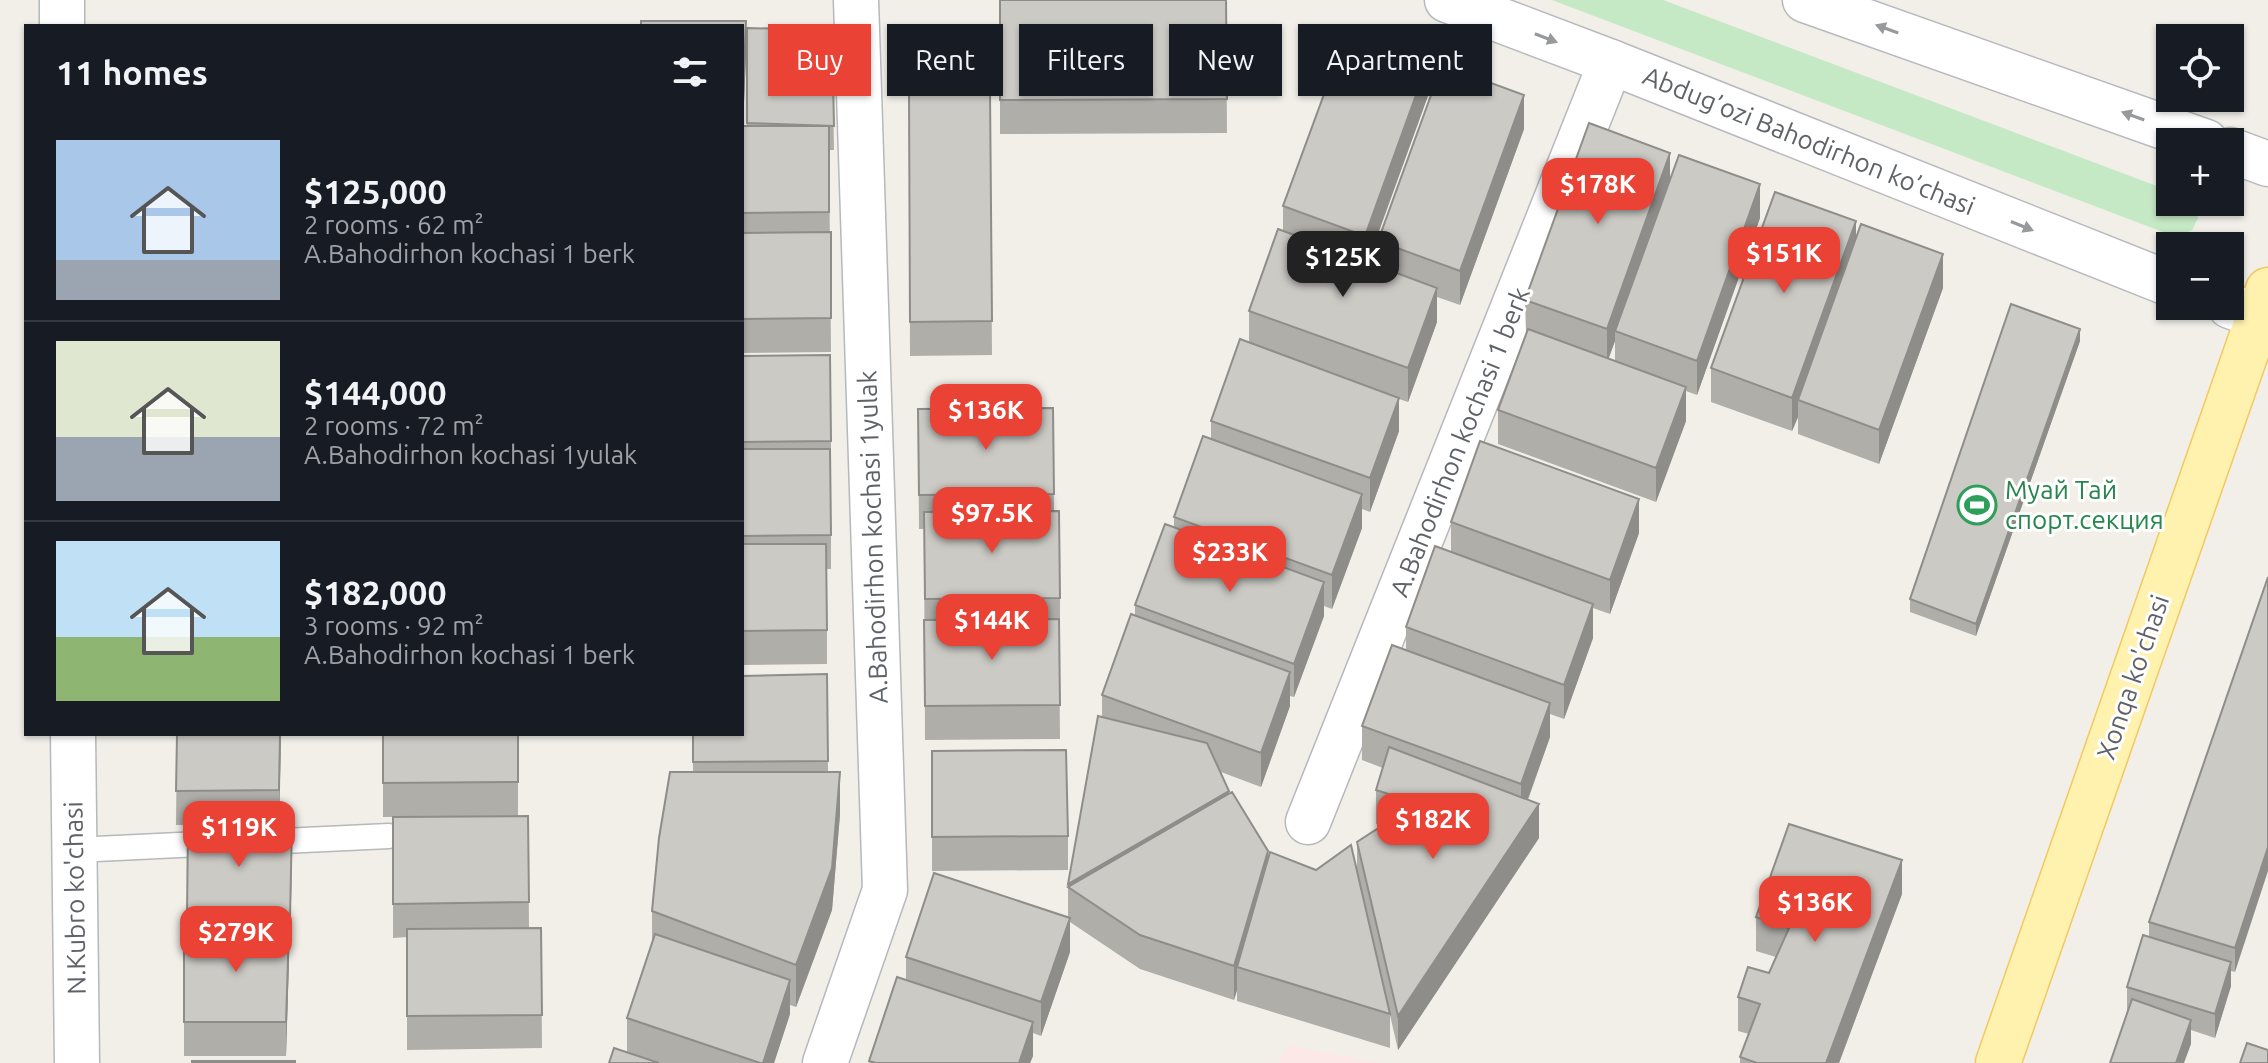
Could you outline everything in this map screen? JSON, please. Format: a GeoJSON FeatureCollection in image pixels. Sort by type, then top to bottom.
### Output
{"type":"FeatureCollection","features":[{"type":"Feature","properties":{"kind":"main road","name":"Xonqa ko'chasi"},"geometry":{"type":"LineString","coordinates":[[1998,1063],[2256,308]]}},
{"type":"Feature","properties":{"kind":"street"},"geometry":{"type":"LineString","coordinates":[[62,0],[62,24]]}},
{"type":"Feature","properties":{"kind":"street","name":"A.Bahodirhon kochasi 1yulak"},"geometry":{"type":"LineString","coordinates":[[825,1063],[885,890],[856,0]]}},
{"type":"Feature","properties":{"kind":"street","name":"Abdug’ozi Bahodirhon ko’chasi"},"geometry":{"type":"LineString","coordinates":[[1447,0],[2156,278]]}},
{"type":"Feature","properties":{"kind":"street"},"geometry":{"type":"LineString","coordinates":[[1805,0],[2166,128]]}},
{"type":"Feature","properties":{"kind":"street","name":"A.Bahodirhon kochasi 1 berk"},"geometry":{"type":"LineString","coordinates":[[1308,822],[1611,62]]}},
{"type":"Feature","properties":{"kind":"street"},"geometry":{"type":"LineString","coordinates":[[2244,155],[2268,164]]}},
{"type":"Feature","properties":{"kind":"street","name":"N.Kubro ko'chasi"},"geometry":{"type":"LineString","coordinates":[[73,736],[77,1063]]}},
{"type":"Feature","properties":{"kind":"lane"},"geometry":{"type":"LineString","coordinates":[[75,850],[389,836]]}},
{"type":"Feature","properties":{"kind":"shaded area"},"geometry":{"type":"Polygon","coordinates":[[[1289,1045],[1382,1063],[1279,1063],[1289,1045]]]}},
{"type":"Feature","properties":{"kind":"green space"},"geometry":{"type":"Polygon","coordinates":[[[1552,0],[1663,0],[2156,186],[2156,216],[2198,218],[2192,230],[2187,232],[2163,232],[1552,0]]]}},
{"type":"Feature","properties":{"kind":"building"},"geometry":{"type":"Polygon","coordinates":[[[1000,0],[1226,0],[1226,24],[1169,24],[1169,96],[1227,96],[1227,99],[1000,100],[1003,96],[1003,24],[1000,24],[1000,0]]]}},
{"type":"Feature","properties":{"kind":"building"},"geometry":{"type":"Polygon","coordinates":[[[641,21],[746,21],[744,68],[744,24],[641,24],[641,21]]]}},
{"type":"Feature","properties":{"kind":"building"},"geometry":{"type":"Polygon","coordinates":[[[747,28],[768,28],[768,96],[833,96],[834,126],[747,123],[747,28]]]}},
{"type":"Feature","properties":{"kind":"building"},"geometry":{"type":"Polygon","coordinates":[[[1492,83],[1524,95],[1460,271],[1378,241],[1431,96],[1492,96],[1492,83]]]}},
{"type":"Feature","properties":{"kind":"building"},"geometry":{"type":"Polygon","coordinates":[[[909,96],[990,96],[992,321],[910,322],[909,96]]]}},
{"type":"Feature","properties":{"kind":"building"},"geometry":{"type":"Polygon","coordinates":[[[1323,96],[1416,96],[1365,236],[1283,206],[1323,96]]]}},
{"type":"Feature","properties":{"kind":"building"},"geometry":{"type":"Polygon","coordinates":[[[1589,123],[1670,153],[1607,329],[1525,300],[1589,123]]]}},
{"type":"Feature","properties":{"kind":"building"},"geometry":{"type":"Polygon","coordinates":[[[744,126],[829,126],[829,212],[744,213],[744,126]]]}},
{"type":"Feature","properties":{"kind":"building"},"geometry":{"type":"Polygon","coordinates":[[[1679,155],[1760,184],[1697,361],[1615,331],[1679,155]]]}},
{"type":"Feature","properties":{"kind":"building"},"geometry":{"type":"Polygon","coordinates":[[[1775,192],[1856,221],[1792,398],[1711,368],[1775,192]]]}},
{"type":"Feature","properties":{"kind":"building"},"geometry":{"type":"Polygon","coordinates":[[[1861,224],[1943,254],[1879,430],[1798,400],[1861,224]]]}},
{"type":"Feature","properties":{"kind":"building"},"geometry":{"type":"Polygon","coordinates":[[[1278,229],[1437,288],[1408,368],[1249,311],[1278,229]]]}},
{"type":"Feature","properties":{"kind":"building"},"geometry":{"type":"Polygon","coordinates":[[[831,232],[831,318],[744,319],[744,233],[831,232]]]}},
{"type":"Feature","properties":{"kind":"building"},"geometry":{"type":"Polygon","coordinates":[[[2011,304],[2080,329],[1976,624],[1910,599],[2011,304]]]}},
{"type":"Feature","properties":{"kind":"building"},"geometry":{"type":"Polygon","coordinates":[[[1528,329],[1686,387],[1656,468],[1498,410],[1528,329]]]}},
{"type":"Feature","properties":{"kind":"building"},"geometry":{"type":"Polygon","coordinates":[[[1240,339],[1399,398],[1370,478],[1211,421],[1240,339]]]}},
{"type":"Feature","properties":{"kind":"building"},"geometry":{"type":"Polygon","coordinates":[[[830,355],[831,441],[744,442],[744,356],[830,355]]]}},
{"type":"Feature","properties":{"kind":"building"},"geometry":{"type":"Polygon","coordinates":[[[1053,408],[1054,494],[919,495],[918,409],[1053,408]]]}},
{"type":"Feature","properties":{"kind":"building"},"geometry":{"type":"Polygon","coordinates":[[[1203,436],[1362,494],[1332,575],[1174,517],[1203,436]]]}},
{"type":"Feature","properties":{"kind":"building"},"geometry":{"type":"Polygon","coordinates":[[[1480,441],[1639,499],[1610,580],[1451,522],[1480,441]]]}},
{"type":"Feature","properties":{"kind":"building"},"geometry":{"type":"Polygon","coordinates":[[[744,449],[830,449],[831,535],[744,536],[744,449]]]}},
{"type":"Feature","properties":{"kind":"building"},"geometry":{"type":"Polygon","coordinates":[[[1059,511],[1060,598],[925,599],[924,512],[1059,511]]]}},
{"type":"Feature","properties":{"kind":"building"},"geometry":{"type":"Polygon","coordinates":[[[1165,524],[1324,582],[1294,664],[1135,605],[1165,524]]]}},
{"type":"Feature","properties":{"kind":"building"},"geometry":{"type":"Polygon","coordinates":[[[744,544],[826,544],[827,630],[744,631],[744,544]]]}},
{"type":"Feature","properties":{"kind":"building"},"geometry":{"type":"Polygon","coordinates":[[[1435,546],[1593,604],[1564,685],[1406,627],[1435,546]]]}},
{"type":"Feature","properties":{"kind":"building"},"geometry":{"type":"Polygon","coordinates":[[[2268,577],[2268,847],[2235,948],[2149,922],[2268,577]]]}},
{"type":"Feature","properties":{"kind":"building"},"geometry":{"type":"Polygon","coordinates":[[[1131,614],[1290,672],[1261,753],[1102,695],[1131,614]]]}},
{"type":"Feature","properties":{"kind":"building"},"geometry":{"type":"Polygon","coordinates":[[[1059,619],[1060,705],[925,706],[924,620],[1059,619]]]}},
{"type":"Feature","properties":{"kind":"building"},"geometry":{"type":"Polygon","coordinates":[[[1392,645],[1550,703],[1521,784],[1362,726],[1392,645]]]}},
{"type":"Feature","properties":{"kind":"building"},"geometry":{"type":"Polygon","coordinates":[[[827,674],[828,761],[693,762],[693,736],[744,736],[744,676],[827,674]]]}},
{"type":"Feature","properties":{"kind":"building"},"geometry":{"type":"Polygon","coordinates":[[[1098,716],[1207,743],[1229,791],[1068,884],[1098,716]]]}},
{"type":"Feature","properties":{"kind":"building"},"geometry":{"type":"Polygon","coordinates":[[[177,736],[280,736],[279,790],[176,791],[177,736]]]}},
{"type":"Feature","properties":{"kind":"building"},"geometry":{"type":"Polygon","coordinates":[[[383,736],[518,736],[518,782],[383,783],[383,736]]]}},
{"type":"Feature","properties":{"kind":"building"},"geometry":{"type":"Polygon","coordinates":[[[1389,747],[1539,804],[1398,1016],[1357,842],[1417,803],[1376,790],[1389,747]]]}},
{"type":"Feature","properties":{"kind":"building"},"geometry":{"type":"Polygon","coordinates":[[[1066,750],[1068,836],[932,837],[932,751],[1066,750]]]}},
{"type":"Feature","properties":{"kind":"building"},"geometry":{"type":"Polygon","coordinates":[[[670,772],[840,772],[832,868],[796,965],[652,911],[659,838],[670,772]]]}},
{"type":"Feature","properties":{"kind":"building"},"geometry":{"type":"Polygon","coordinates":[[[1232,792],[1268,851],[1234,966],[1140,935],[1068,887],[1232,792]]]}},
{"type":"Feature","properties":{"kind":"building"},"geometry":{"type":"Polygon","coordinates":[[[528,816],[529,902],[393,904],[393,817],[528,816]]]}},
{"type":"Feature","properties":{"kind":"building"},"geometry":{"type":"Polygon","coordinates":[[[188,822],[292,822],[290,917],[187,917],[188,822]]]}},
{"type":"Feature","properties":{"kind":"building"},"geometry":{"type":"Polygon","coordinates":[[[1789,824],[1902,860],[1826,1063],[1757,1063],[1740,1057],[1760,1004],[1738,997],[1748,967],[1769,973],[1789,928],[1756,917],[1789,824]]]}},
{"type":"Feature","properties":{"kind":"building"},"geometry":{"type":"Polygon","coordinates":[[[1351,845],[1390,1014],[1237,967],[1270,852],[1316,870],[1351,845]]]}},
{"type":"Feature","properties":{"kind":"building"},"geometry":{"type":"Polygon","coordinates":[[[934,873],[1070,918],[1041,1002],[906,957],[934,873]]]}},
{"type":"Feature","properties":{"kind":"building"},"geometry":{"type":"Polygon","coordinates":[[[184,927],[289,927],[286,1022],[184,1022],[184,927]]]}},
{"type":"Feature","properties":{"kind":"building"},"geometry":{"type":"Polygon","coordinates":[[[541,928],[542,1015],[407,1016],[407,929],[541,928]]]}},
{"type":"Feature","properties":{"kind":"building"},"geometry":{"type":"Polygon","coordinates":[[[655,934],[790,980],[763,1063],[627,1018],[655,934]]]}},
{"type":"Feature","properties":{"kind":"building"},"geometry":{"type":"Polygon","coordinates":[[[2143,935],[2231,962],[2215,1014],[2127,987],[2143,935]]]}},
{"type":"Feature","properties":{"kind":"building"},"geometry":{"type":"Polygon","coordinates":[[[897,977],[1033,1022],[1019,1063],[869,1061],[897,977]]]}},
{"type":"Feature","properties":{"kind":"building"},"geometry":{"type":"Polygon","coordinates":[[[2132,999],[2191,1020],[2176,1063],[2110,1063],[2132,999]]]}},
{"type":"Feature","properties":{"kind":"building"},"geometry":{"type":"Polygon","coordinates":[[[2247,1043],[2268,1050],[2268,1063],[2240,1063],[2247,1043]]]}},
{"type":"Feature","properties":{"kind":"building"},"geometry":{"type":"Polygon","coordinates":[[[614,1048],[659,1063],[609,1063],[614,1048]]]}},
{"type":"Feature","properties":{"kind":"building"},"geometry":{"type":"Polygon","coordinates":[[[295,1061],[295,1063],[192,1063],[295,1061]]]}},
{"type":"Feature","properties":{"kind":"place","name":"Муай Тай спорт.секция"},"geometry":{"type":"Point","coordinates":[1977,505]}}]}
